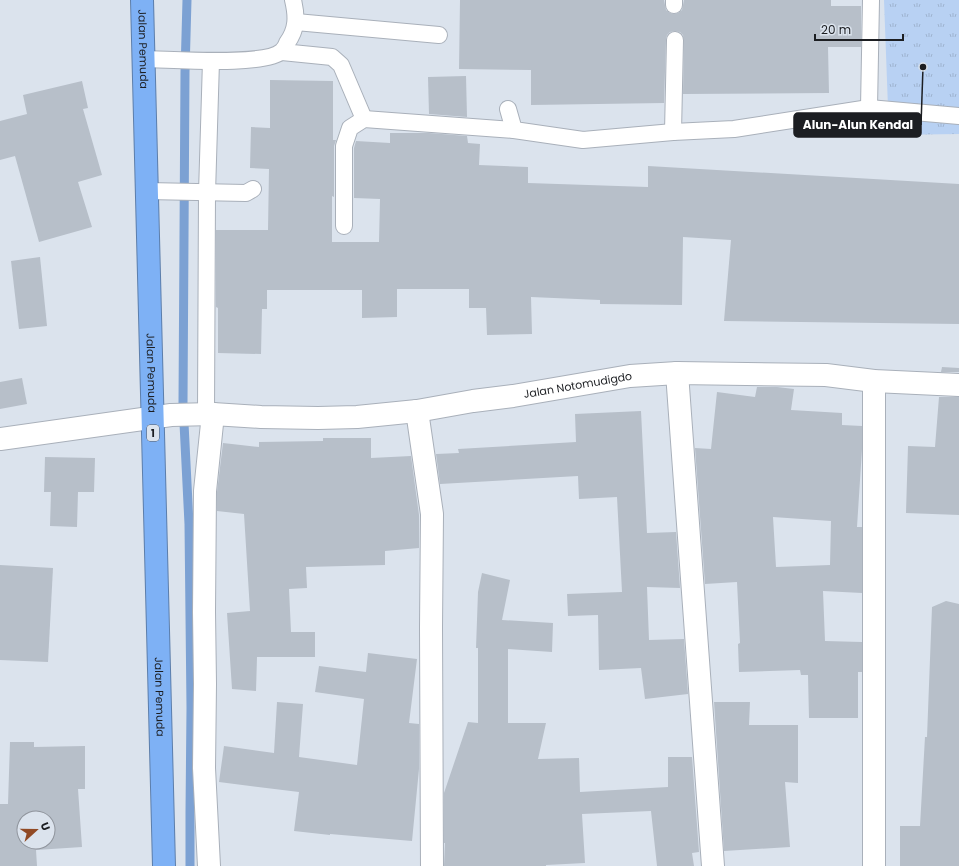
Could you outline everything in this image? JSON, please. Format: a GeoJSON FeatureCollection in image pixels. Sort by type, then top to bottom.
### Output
{"type":"FeatureCollection","features":[{"type":"Feature","properties":{"kind":"highway","name":"Jalan Pemuda"},"geometry":{"type":"LineString","coordinates":[[142,0],[143,58],[155,191],[162,416],[164,866]]}},
{"type":"Feature","properties":{"kind":"street","name":"Jalan Notomudigdo"},"geometry":{"type":"LineString","coordinates":[[0,439],[162,416],[206,414],[262,417],[357,417],[417,411],[630,376],[677,373],[826,375],[874,381],[959,385]]}},
{"type":"Feature","properties":{"kind":"street"},"geometry":{"type":"LineString","coordinates":[[677,373],[713,866]]}},
{"type":"Feature","properties":{"kind":"street"},"geometry":{"type":"LineString","coordinates":[[874,381],[874,866]]}},
{"type":"Feature","properties":{"kind":"street"},"geometry":{"type":"LineString","coordinates":[[417,411],[432,514],[432,866]]}},
{"type":"Feature","properties":{"kind":"street"},"geometry":{"type":"LineString","coordinates":[[206,414],[204,768],[209,866]]}},
{"type":"Feature","properties":{"kind":"lane"},"geometry":{"type":"LineString","coordinates":[[282,52],[292,36],[296,22],[293,0]]}},
{"type":"Feature","properties":{"kind":"lane"},"geometry":{"type":"LineString","coordinates":[[869,108],[871,0]]}},
{"type":"Feature","properties":{"kind":"lane"},"geometry":{"type":"LineString","coordinates":[[296,22],[439,35]]}},
{"type":"Feature","properties":{"kind":"lane"},"geometry":{"type":"LineString","coordinates":[[674,132],[675,40]]}},
{"type":"Feature","properties":{"kind":"lane"},"geometry":{"type":"LineString","coordinates":[[143,58],[208,61],[258,60],[282,52],[332,58],[341,65],[364,119]]}},
{"type":"Feature","properties":{"kind":"lane"},"geometry":{"type":"LineString","coordinates":[[206,414],[204,192],[208,61]]}},
{"type":"Feature","properties":{"kind":"lane"},"geometry":{"type":"LineString","coordinates":[[344,226],[344,146],[350,128],[364,119],[514,130],[583,140],[674,132],[734,129],[869,108],[959,116]]}},
{"type":"Feature","properties":{"kind":"lane"},"geometry":{"type":"LineString","coordinates":[[508,109],[514,130]]}},
{"type":"Feature","properties":{"kind":"lane"},"geometry":{"type":"LineString","coordinates":[[155,191],[246,193],[253,189]]}},
{"type":"Feature","properties":{"kind":"green space"},"geometry":{"type":"Polygon","coordinates":[[[884,0],[959,0],[959,134],[889,135],[884,0]]]}},
{"type":"Feature","properties":{"kind":"building"},"geometry":{"type":"Polygon","coordinates":[[[460,0],[664,0],[666,10],[674,14],[682,10],[684,0],[831,0],[831,6],[861,6],[861,47],[828,47],[829,93],[683,94],[684,40],[683,35],[680,32],[675,31],[670,32],[667,35],[666,40],[664,103],[531,105],[531,70],[459,69],[460,0]]]}},
{"type":"Feature","properties":{"kind":"building"},"geometry":{"type":"Polygon","coordinates":[[[466,76],[467,117],[429,114],[428,77],[466,76]]]}},
{"type":"Feature","properties":{"kind":"building"},"geometry":{"type":"Polygon","coordinates":[[[270,80],[333,81],[333,140],[336,140],[334,146],[334,197],[332,196],[332,242],[379,242],[380,199],[354,198],[354,148],[356,141],[390,143],[390,133],[429,133],[467,136],[468,143],[480,144],[479,165],[528,167],[528,183],[648,187],[648,166],[959,184],[959,324],[724,321],[731,240],[683,237],[682,305],[600,304],[600,300],[531,297],[532,334],[487,335],[486,308],[469,308],[469,289],[397,289],[397,317],[362,318],[362,290],[267,290],[267,309],[262,309],[261,354],[218,353],[218,308],[216,307],[216,230],[268,230],[269,169],[250,168],[251,127],[270,128],[270,80]]]}},
{"type":"Feature","properties":{"kind":"building"},"geometry":{"type":"Polygon","coordinates":[[[82,81],[88,108],[83,109],[102,175],[78,182],[92,227],[39,242],[15,156],[0,160],[0,121],[27,114],[23,95],[82,81]]]}},
{"type":"Feature","properties":{"kind":"building"},"geometry":{"type":"Polygon","coordinates":[[[40,257],[47,326],[19,329],[11,261],[40,257]]]}},
{"type":"Feature","properties":{"kind":"building"},"geometry":{"type":"Polygon","coordinates":[[[942,367],[959,368],[959,372],[941,372],[942,367]]]}},
{"type":"Feature","properties":{"kind":"building"},"geometry":{"type":"Polygon","coordinates":[[[22,378],[27,404],[0,409],[0,382],[22,378]]]}},
{"type":"Feature","properties":{"kind":"building"},"geometry":{"type":"Polygon","coordinates":[[[757,387],[794,389],[791,410],[842,413],[842,425],[862,426],[857,527],[862,527],[862,593],[823,591],[825,641],[862,642],[862,672],[858,672],[858,718],[809,718],[808,675],[801,675],[800,670],[739,672],[738,644],[740,643],[737,582],[705,584],[695,448],[711,449],[717,392],[755,397],[757,387]],[[773,517],[776,567],[830,565],[831,521],[773,517]]]}},
{"type":"Feature","properties":{"kind":"building"},"geometry":{"type":"Polygon","coordinates":[[[939,397],[959,397],[959,515],[906,513],[908,446],[935,447],[939,397]]]}},
{"type":"Feature","properties":{"kind":"building"},"geometry":{"type":"Polygon","coordinates":[[[641,411],[647,533],[676,532],[680,588],[647,587],[649,640],[684,639],[688,694],[645,699],[641,668],[599,670],[598,615],[568,616],[567,594],[622,592],[617,497],[579,499],[578,476],[440,484],[436,454],[459,453],[458,449],[576,442],[575,414],[641,411]]]}},
{"type":"Feature","properties":{"kind":"building"},"geometry":{"type":"Polygon","coordinates":[[[323,438],[371,438],[371,458],[411,456],[419,515],[419,548],[385,551],[385,565],[306,567],[307,588],[289,589],[291,632],[315,632],[315,657],[257,657],[256,691],[232,689],[227,613],[250,611],[244,514],[217,511],[217,492],[223,443],[259,447],[259,442],[323,441],[323,438]]]}},
{"type":"Feature","properties":{"kind":"building"},"geometry":{"type":"Polygon","coordinates":[[[45,457],[95,458],[94,492],[78,492],[77,527],[50,526],[51,492],[44,492],[45,457]]]}},
{"type":"Feature","properties":{"kind":"building"},"geometry":{"type":"Polygon","coordinates":[[[0,565],[53,568],[48,662],[0,660],[0,565]]]}},
{"type":"Feature","properties":{"kind":"building"},"geometry":{"type":"Polygon","coordinates":[[[482,573],[510,580],[502,620],[553,623],[552,652],[508,649],[508,723],[546,723],[538,759],[579,758],[580,792],[668,787],[668,757],[692,757],[699,852],[692,853],[694,866],[657,866],[651,811],[582,814],[585,863],[546,866],[444,866],[444,793],[468,722],[478,723],[478,648],[476,648],[478,592],[482,573]]]}},
{"type":"Feature","properties":{"kind":"building"},"geometry":{"type":"Polygon","coordinates":[[[946,601],[959,604],[959,866],[900,866],[900,826],[920,826],[925,737],[927,737],[932,607],[946,601]]]}},
{"type":"Feature","properties":{"kind":"building"},"geometry":{"type":"Polygon","coordinates":[[[368,653],[417,659],[409,723],[419,724],[419,769],[412,841],[294,831],[299,792],[219,782],[224,746],[274,753],[277,702],[303,704],[299,757],[357,765],[364,699],[315,692],[319,666],[366,672],[368,653]]]}},
{"type":"Feature","properties":{"kind":"building"},"geometry":{"type":"Polygon","coordinates":[[[714,702],[750,702],[749,725],[798,725],[798,783],[785,782],[790,847],[724,851],[714,702]]]}},
{"type":"Feature","properties":{"kind":"building"},"geometry":{"type":"Polygon","coordinates":[[[10,742],[34,742],[34,747],[85,746],[85,789],[78,789],[82,847],[56,849],[56,810],[16,810],[16,850],[36,850],[37,866],[0,866],[0,804],[8,804],[10,742]]]}},
{"type":"Feature","properties":{"kind":"waterway"},"geometry":{"type":"LineString","coordinates":[[187,0],[185,72],[183,403],[189,524],[191,708],[190,866]]}},
{"type":"Feature","properties":{"kind":"place","name":"Alun-Alun Kendal"},"geometry":{"type":"Point","coordinates":[923,67]}}]}
